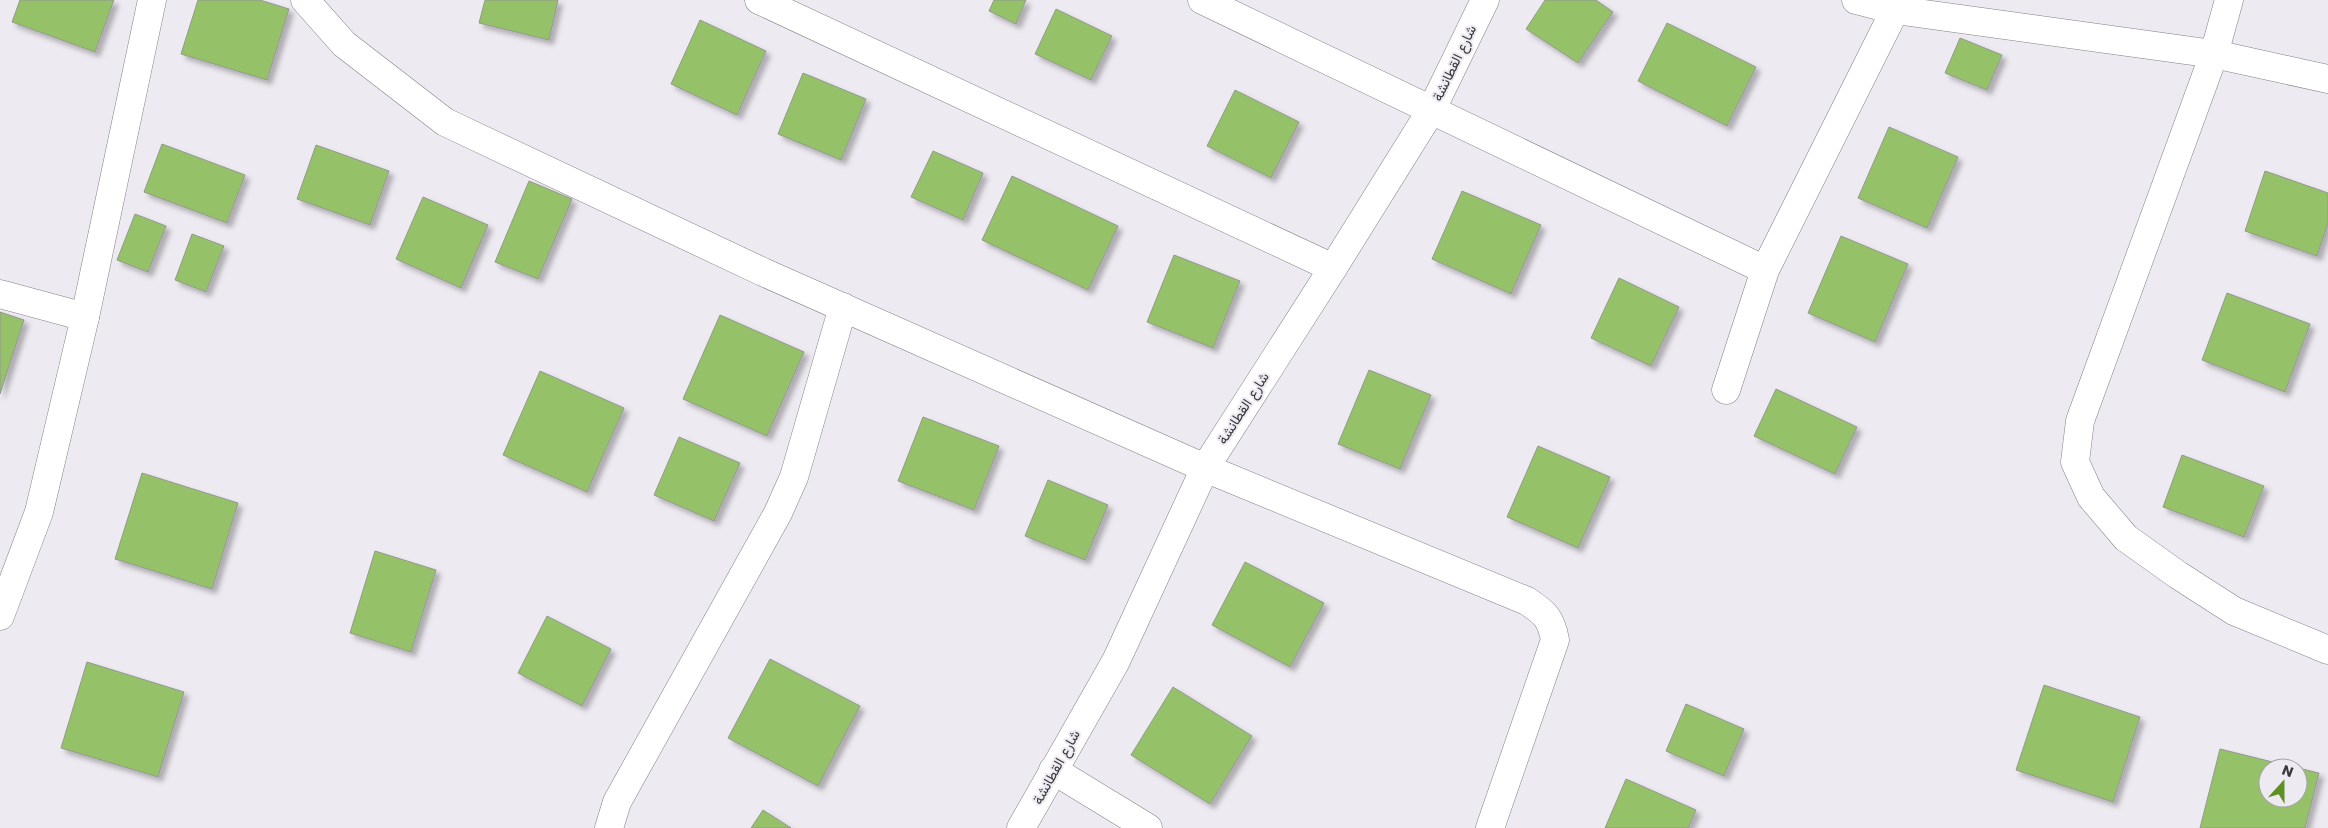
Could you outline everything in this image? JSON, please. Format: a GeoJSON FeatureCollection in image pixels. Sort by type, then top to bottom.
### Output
{"type":"FeatureCollection","features":[{"type":"Feature","properties":{"kind":"street"},"geometry":{"type":"LineString","coordinates":[[0,616],[39,512],[85,317],[152,0]]}},
{"type":"Feature","properties":{"kind":"street"},"geometry":{"type":"LineString","coordinates":[[304,0],[344,44],[445,122],[763,272],[1205,468],[1527,601],[1544,612],[1552,624],[1555,640],[1490,828]]}},
{"type":"Feature","properties":{"kind":"street"},"geometry":{"type":"LineString","coordinates":[[759,0],[1333,268]]}},
{"type":"Feature","properties":{"kind":"street"},"geometry":{"type":"LineString","coordinates":[[1202,0],[1765,270]]}},
{"type":"Feature","properties":{"kind":"street","name":"شارع القطانشة"},"geometry":{"type":"LineString","coordinates":[[1021,828],[1116,661],[1205,468],[1432,109],[1485,0]]}},
{"type":"Feature","properties":{"kind":"street"},"geometry":{"type":"LineString","coordinates":[[1856,0],[1895,10],[2214,54],[2328,79]]}},
{"type":"Feature","properties":{"kind":"street"},"geometry":{"type":"LineString","coordinates":[[2229,0],[2214,54],[2080,421],[2075,462],[2091,497],[2126,538],[2178,576],[2234,611],[2328,650]]}},
{"type":"Feature","properties":{"kind":"street"},"geometry":{"type":"LineString","coordinates":[[1726,390],[1765,270],[1895,10]]}},
{"type":"Feature","properties":{"kind":"street"},"geometry":{"type":"LineString","coordinates":[[0,294],[85,317]]}},
{"type":"Feature","properties":{"kind":"street"},"geometry":{"type":"LineString","coordinates":[[609,828],[617,802],[782,504],[794,477],[843,307]]}},
{"type":"Feature","properties":{"kind":"street"},"geometry":{"type":"LineString","coordinates":[[1053,770],[1148,828]]}},
{"type":"Feature","properties":{"kind":"building"},"geometry":{"type":"Polygon","coordinates":[[[20,0],[114,0],[95,52],[12,22],[20,0]]]}},
{"type":"Feature","properties":{"kind":"building"},"geometry":{"type":"Polygon","coordinates":[[[198,0],[260,0],[289,9],[267,80],[181,54],[198,0]]]}},
{"type":"Feature","properties":{"kind":"building"},"geometry":{"type":"Polygon","coordinates":[[[485,0],[558,0],[549,40],[479,23],[485,0]]]}},
{"type":"Feature","properties":{"kind":"building"},"geometry":{"type":"Polygon","coordinates":[[[994,0],[1026,0],[1016,24],[989,11],[994,0]]]}},
{"type":"Feature","properties":{"kind":"building"},"geometry":{"type":"Polygon","coordinates":[[[1545,0],[1596,0],[1613,12],[1578,63],[1526,29],[1545,0]]]}},
{"type":"Feature","properties":{"kind":"building"},"geometry":{"type":"Polygon","coordinates":[[[1056,9],[1112,36],[1091,80],[1035,54],[1056,9]]]}},
{"type":"Feature","properties":{"kind":"building"},"geometry":{"type":"Polygon","coordinates":[[[700,20],[766,51],[737,115],[671,84],[700,20]]]}},
{"type":"Feature","properties":{"kind":"building"},"geometry":{"type":"Polygon","coordinates":[[[1667,23],[1756,67],[1727,126],[1638,81],[1667,23]]]}},
{"type":"Feature","properties":{"kind":"building"},"geometry":{"type":"Polygon","coordinates":[[[1960,38],[2002,55],[1987,90],[1945,73],[1960,38]]]}},
{"type":"Feature","properties":{"kind":"building"},"geometry":{"type":"Polygon","coordinates":[[[803,73],[866,99],[841,160],[778,134],[803,73]]]}},
{"type":"Feature","properties":{"kind":"building"},"geometry":{"type":"Polygon","coordinates":[[[1235,90],[1299,122],[1271,178],[1207,146],[1235,90]]]}},
{"type":"Feature","properties":{"kind":"building"},"geometry":{"type":"Polygon","coordinates":[[[1889,127],[1958,157],[1927,228],[1858,198],[1889,127]]]}},
{"type":"Feature","properties":{"kind":"building"},"geometry":{"type":"Polygon","coordinates":[[[162,144],[245,175],[227,223],[144,192],[162,144]]]}},
{"type":"Feature","properties":{"kind":"building"},"geometry":{"type":"Polygon","coordinates":[[[316,145],[389,171],[370,225],[297,199],[316,145]]]}},
{"type":"Feature","properties":{"kind":"building"},"geometry":{"type":"Polygon","coordinates":[[[933,151],[983,173],[963,220],[911,197],[933,151]]]}},
{"type":"Feature","properties":{"kind":"building"},"geometry":{"type":"Polygon","coordinates":[[[2265,171],[2328,193],[2328,223],[2317,256],[2245,231],[2265,171]]]}},
{"type":"Feature","properties":{"kind":"building"},"geometry":{"type":"Polygon","coordinates":[[[1012,176],[1118,226],[1088,290],[982,240],[1012,176]]]}},
{"type":"Feature","properties":{"kind":"building"},"geometry":{"type":"Polygon","coordinates":[[[529,181],[572,199],[538,279],[495,262],[529,181]]]}},
{"type":"Feature","properties":{"kind":"building"},"geometry":{"type":"Polygon","coordinates":[[[1462,191],[1541,225],[1511,294],[1432,259],[1462,191]]]}},
{"type":"Feature","properties":{"kind":"building"},"geometry":{"type":"Polygon","coordinates":[[[423,197],[488,225],[461,288],[396,259],[423,197]]]}},
{"type":"Feature","properties":{"kind":"building"},"geometry":{"type":"Polygon","coordinates":[[[135,214],[166,226],[148,272],[117,260],[135,214]]]}},
{"type":"Feature","properties":{"kind":"building"},"geometry":{"type":"Polygon","coordinates":[[[192,234],[224,246],[206,292],[175,280],[192,234]]]}},
{"type":"Feature","properties":{"kind":"building"},"geometry":{"type":"Polygon","coordinates":[[[1841,236],[1908,264],[1875,342],[1808,313],[1841,236]]]}},
{"type":"Feature","properties":{"kind":"building"},"geometry":{"type":"Polygon","coordinates":[[[1174,255],[1240,281],[1213,348],[1147,322],[1174,255]]]}},
{"type":"Feature","properties":{"kind":"building"},"geometry":{"type":"Polygon","coordinates":[[[1619,278],[1679,307],[1651,366],[1591,338],[1619,278]]]}},
{"type":"Feature","properties":{"kind":"building"},"geometry":{"type":"Polygon","coordinates":[[[2227,293],[2310,324],[2285,392],[2202,360],[2227,293]]]}},
{"type":"Feature","properties":{"kind":"building"},"geometry":{"type":"Polygon","coordinates":[[[0,312],[24,320],[0,394],[0,312]]]}},
{"type":"Feature","properties":{"kind":"building"},"geometry":{"type":"Polygon","coordinates":[[[720,315],[804,352],[767,436],[683,399],[720,315]]]}},
{"type":"Feature","properties":{"kind":"building"},"geometry":{"type":"Polygon","coordinates":[[[1369,370],[1431,395],[1400,469],[1338,444],[1369,370]]]}},
{"type":"Feature","properties":{"kind":"building"},"geometry":{"type":"Polygon","coordinates":[[[540,371],[624,408],[587,492],[503,455],[540,371]]]}},
{"type":"Feature","properties":{"kind":"building"},"geometry":{"type":"Polygon","coordinates":[[[1776,389],[1857,427],[1835,474],[1754,436],[1776,389]]]}},
{"type":"Feature","properties":{"kind":"building"},"geometry":{"type":"Polygon","coordinates":[[[923,417],[999,446],[974,510],[898,481],[923,417]]]}},
{"type":"Feature","properties":{"kind":"building"},"geometry":{"type":"Polygon","coordinates":[[[679,437],[740,463],[714,521],[654,495],[679,437]]]}},
{"type":"Feature","properties":{"kind":"building"},"geometry":{"type":"Polygon","coordinates":[[[1538,446],[1610,477],[1578,548],[1507,517],[1538,446]]]}},
{"type":"Feature","properties":{"kind":"building"},"geometry":{"type":"Polygon","coordinates":[[[2182,455],[2264,486],[2244,537],[2163,507],[2182,455]]]}},
{"type":"Feature","properties":{"kind":"building"},"geometry":{"type":"Polygon","coordinates":[[[142,473],[238,503],[212,589],[115,559],[142,473]]]}},
{"type":"Feature","properties":{"kind":"building"},"geometry":{"type":"Polygon","coordinates":[[[1048,480],[1108,505],[1085,560],[1025,536],[1048,480]]]}},
{"type":"Feature","properties":{"kind":"building"},"geometry":{"type":"Polygon","coordinates":[[[375,551],[436,570],[411,652],[350,633],[375,551]]]}},
{"type":"Feature","properties":{"kind":"building"},"geometry":{"type":"Polygon","coordinates":[[[1245,562],[1324,603],[1290,667],[1212,625],[1245,562]]]}},
{"type":"Feature","properties":{"kind":"building"},"geometry":{"type":"Polygon","coordinates":[[[547,616],[611,649],[582,706],[518,673],[547,616]]]}},
{"type":"Feature","properties":{"kind":"building"},"geometry":{"type":"Polygon","coordinates":[[[770,659],[860,706],[818,786],[728,738],[770,659]]]}},
{"type":"Feature","properties":{"kind":"building"},"geometry":{"type":"Polygon","coordinates":[[[87,662],[184,692],[158,777],[61,748],[87,662]]]}},
{"type":"Feature","properties":{"kind":"building"},"geometry":{"type":"Polygon","coordinates":[[[2044,685],[2140,717],[2113,802],[2016,770],[2044,685]]]}},
{"type":"Feature","properties":{"kind":"building"},"geometry":{"type":"Polygon","coordinates":[[[1173,687],[1252,736],[1210,804],[1131,755],[1173,687]]]}},
{"type":"Feature","properties":{"kind":"building"},"geometry":{"type":"Polygon","coordinates":[[[1686,704],[1744,729],[1724,776],[1666,751],[1686,704]]]}},
{"type":"Feature","properties":{"kind":"building"},"geometry":{"type":"Polygon","coordinates":[[[2220,749],[2258,758],[2258,808],[2308,808],[2308,770],[2319,773],[2305,828],[2200,828],[2220,749]]]}},
{"type":"Feature","properties":{"kind":"building"},"geometry":{"type":"Polygon","coordinates":[[[1626,779],[1696,810],[1688,828],[1605,828],[1626,779]]]}},
{"type":"Feature","properties":{"kind":"building"},"geometry":{"type":"Polygon","coordinates":[[[763,810],[791,828],[751,828],[763,810]]]}}]}
